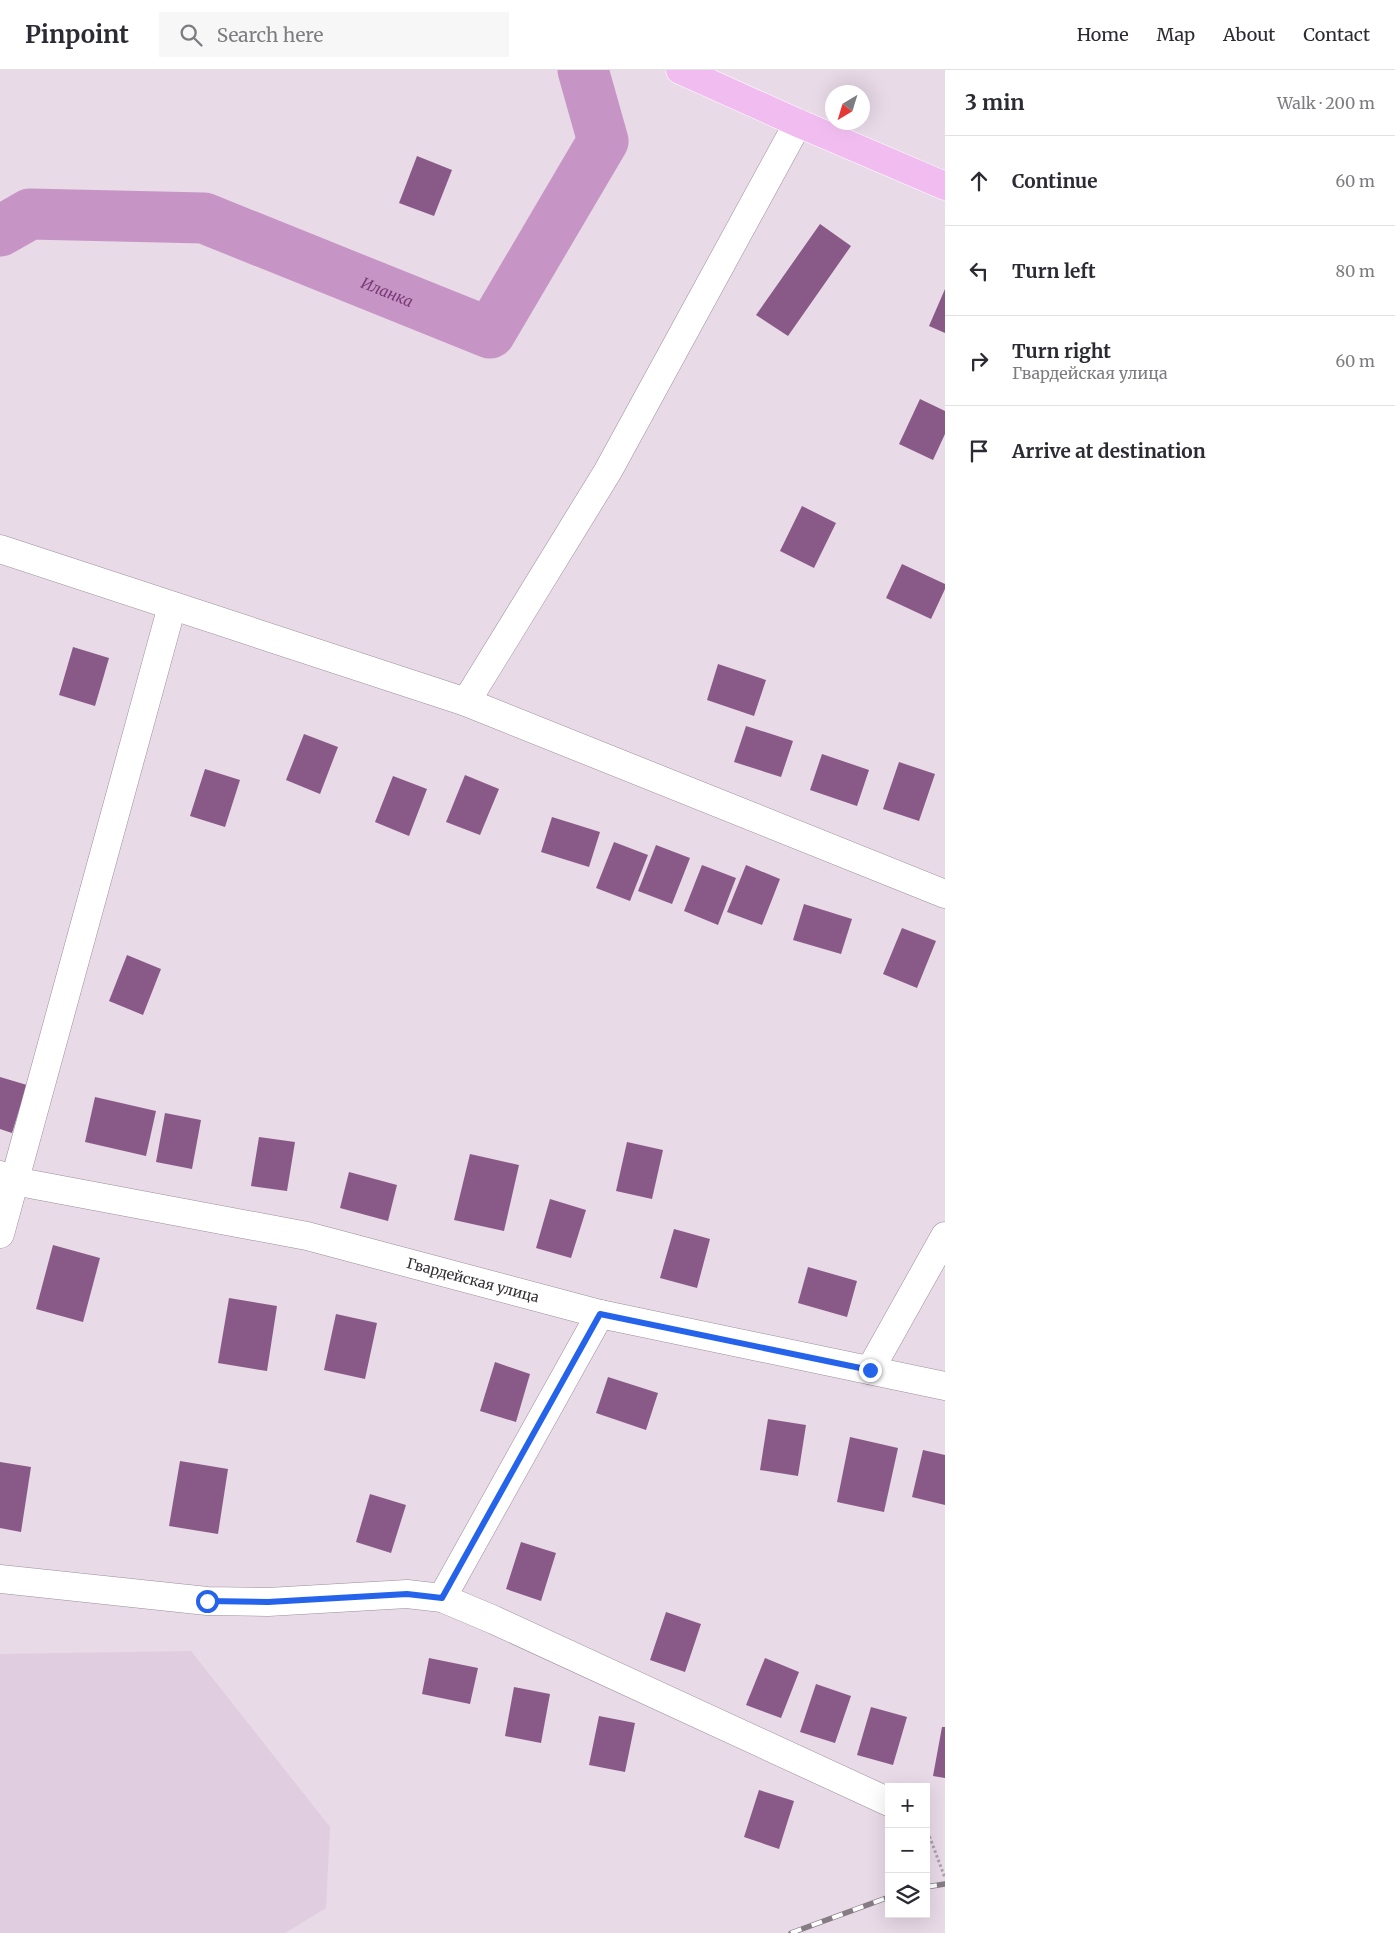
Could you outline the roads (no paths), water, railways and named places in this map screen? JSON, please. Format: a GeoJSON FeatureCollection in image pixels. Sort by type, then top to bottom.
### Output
{"type":"FeatureCollection","features":[{"type":"Feature","properties":{"kind":"main road"},"geometry":{"type":"LineString","coordinates":[[680,70],[945,186]]}},
{"type":"Feature","properties":{"kind":"street"},"geometry":{"type":"LineString","coordinates":[[466,702],[608,472],[798,123]]}},
{"type":"Feature","properties":{"kind":"street"},"geometry":{"type":"LineString","coordinates":[[0,549],[466,702],[945,894]]}},
{"type":"Feature","properties":{"kind":"street"},"geometry":{"type":"LineString","coordinates":[[0,1234],[7,1178],[172,606]]}},
{"type":"Feature","properties":{"kind":"street","name":"Гвардейская улица"},"geometry":{"type":"LineString","coordinates":[[7,1178],[307,1236],[600,1314],[945,1386]]}},
{"type":"Feature","properties":{"kind":"street"},"geometry":{"type":"LineString","coordinates":[[870,1370],[945,1236]]}},
{"type":"Feature","properties":{"kind":"street"},"geometry":{"type":"LineString","coordinates":[[442,1598],[600,1314]]}},
{"type":"Feature","properties":{"kind":"street"},"geometry":{"type":"LineString","coordinates":[[0,1579],[207,1601],[268,1602],[407,1594],[442,1598],[494,1620],[885,1800]]}},
{"type":"Feature","properties":{"kind":"waterway","name":"Иланка"},"geometry":{"type":"LineString","coordinates":[[0,231],[30,214],[204,218],[490,333],[603,141],[583,70]]}},
{"type":"Feature","properties":{"kind":"railway"},"geometry":{"type":"LineString","coordinates":[[930,1886],[945,1884]]}},
{"type":"Feature","properties":{"kind":"railway"},"geometry":{"type":"LineString","coordinates":[[791,1933],[885,1898]]}}]}
